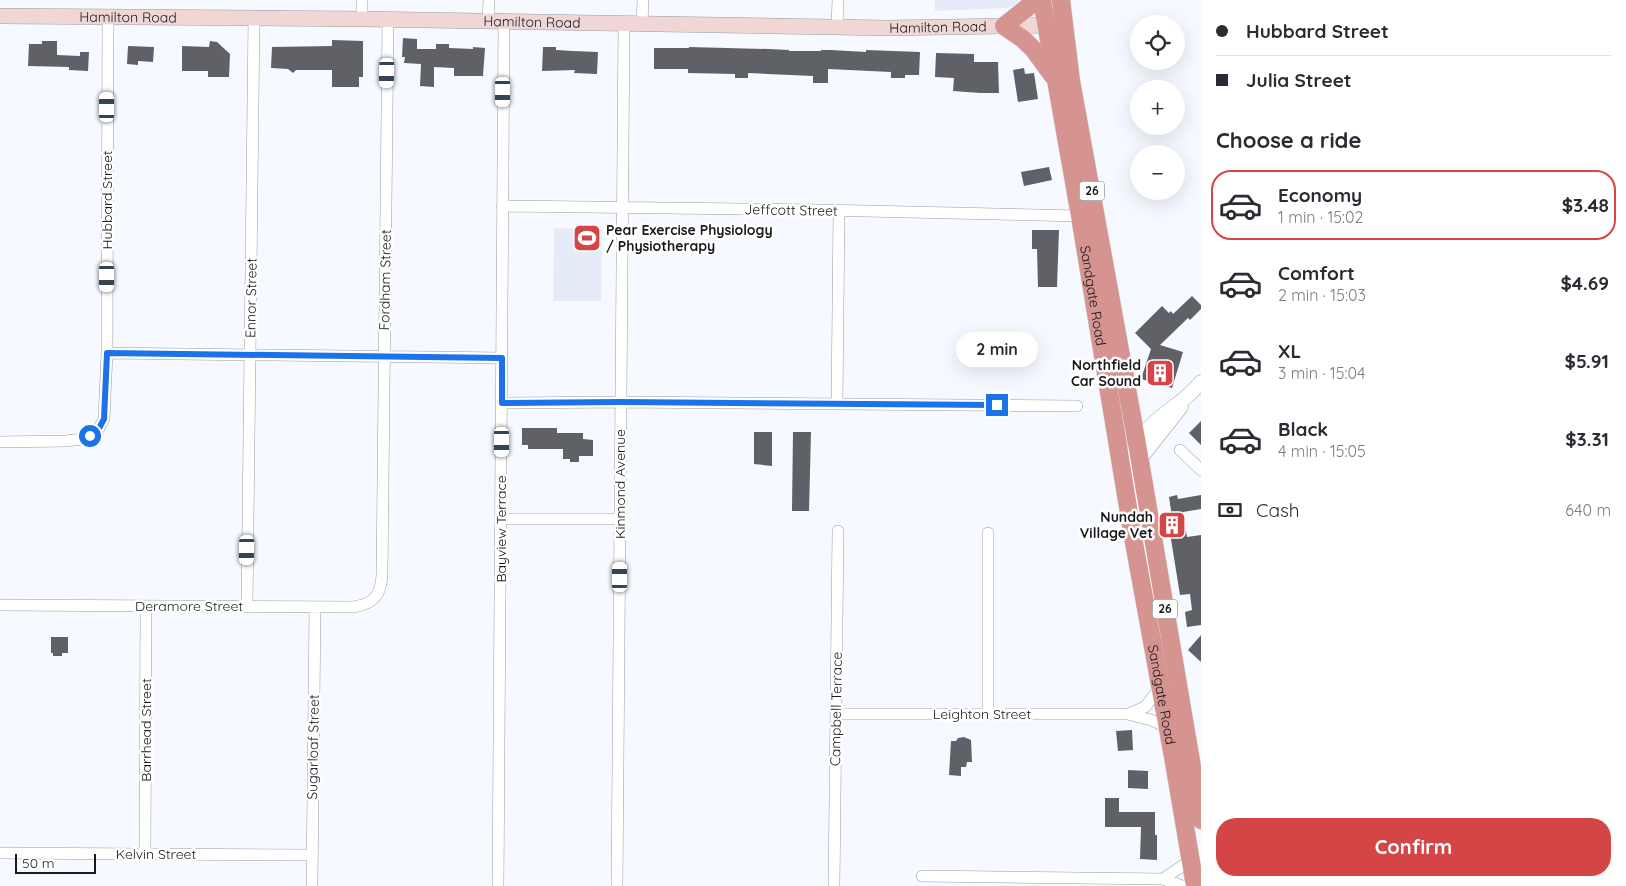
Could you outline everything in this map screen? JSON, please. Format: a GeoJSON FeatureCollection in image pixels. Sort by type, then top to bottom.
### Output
{"type":"FeatureCollection","features":[{"type":"Feature","properties":{"kind":"highway"},"geometry":{"type":"LineString","coordinates":[[1033,0],[1028,7],[1004,26],[1034,50],[1057,81]]}},
{"type":"Feature","properties":{"kind":"highway","name":"Sandgate Road"},"geometry":{"type":"LineString","coordinates":[[1042,0],[1055,25],[1071,81],[1138,452],[1196,757],[1201,820]]}},
{"type":"Feature","properties":{"kind":"highway","name":"Sandgate Road"},"geometry":{"type":"LineString","coordinates":[[1061,0],[1055,25],[1057,81],[1114,425],[1195,886]]}},
{"type":"Feature","properties":{"kind":"main road","name":"Hamilton Road"},"geometry":{"type":"LineString","coordinates":[[0,16],[362,19],[937,28],[1055,25]]}},
{"type":"Feature","properties":{"kind":"street"},"geometry":{"type":"LineString","coordinates":[[362,0],[362,19]]}},
{"type":"Feature","properties":{"kind":"street"},"geometry":{"type":"LineString","coordinates":[[488,0],[488,21]]}},
{"type":"Feature","properties":{"kind":"street"},"geometry":{"type":"LineString","coordinates":[[642,23],[643,0]]}},
{"type":"Feature","properties":{"kind":"street"},"geometry":{"type":"LineString","coordinates":[[837,27],[838,0]]}},
{"type":"Feature","properties":{"kind":"street","name":"Hubbard Street"},"geometry":{"type":"LineString","coordinates":[[0,442],[75,440],[90,436],[97,432],[101,426],[105,412],[107,353],[108,16]]}},
{"type":"Feature","properties":{"kind":"street","name":"Ennor Street"},"geometry":{"type":"LineString","coordinates":[[247,607],[254,18]]}},
{"type":"Feature","properties":{"kind":"street","name":"Fordham Street"},"geometry":{"type":"LineString","coordinates":[[375,599],[380,589],[382,575],[388,20]]}},
{"type":"Feature","properties":{"kind":"street","name":"Bayview Terrace"},"geometry":{"type":"LineString","coordinates":[[498,886],[504,22]]}},
{"type":"Feature","properties":{"kind":"street","name":"Kinmond Avenue"},"geometry":{"type":"LineString","coordinates":[[617,886],[624,23]]}},
{"type":"Feature","properties":{"kind":"street","name":"Jeffcott Street"},"geometry":{"type":"LineString","coordinates":[[502,206],[1080,216]]}},
{"type":"Feature","properties":{"kind":"street"},"geometry":{"type":"LineString","coordinates":[[837,404],[839,211]]}},
{"type":"Feature","properties":{"kind":"street"},"geometry":{"type":"LineString","coordinates":[[107,353],[502,358]]}},
{"type":"Feature","properties":{"kind":"street"},"geometry":{"type":"LineString","coordinates":[[1147,616],[1152,590],[1131,460],[1138,452],[1153,423],[1186,398],[1201,382]]}},
{"type":"Feature","properties":{"kind":"street"},"geometry":{"type":"LineString","coordinates":[[502,403],[620,402],[1077,406]]}},
{"type":"Feature","properties":{"kind":"street"},"geometry":{"type":"LineString","coordinates":[[1180,450],[1201,470]]}},
{"type":"Feature","properties":{"kind":"street"},"geometry":{"type":"LineString","coordinates":[[501,519],[620,519]]}},
{"type":"Feature","properties":{"kind":"street","name":"Campbell Terrace"},"geometry":{"type":"LineString","coordinates":[[834,886],[838,531]]}},
{"type":"Feature","properties":{"kind":"street"},"geometry":{"type":"LineString","coordinates":[[988,533],[988,714]]}},
{"type":"Feature","properties":{"kind":"street","name":"Deramore Street"},"geometry":{"type":"LineString","coordinates":[[0,605],[315,607],[360,606],[375,599]]}},
{"type":"Feature","properties":{"kind":"street","name":"Barrhead Street"},"geometry":{"type":"LineString","coordinates":[[145,854],[146,606]]}},
{"type":"Feature","properties":{"kind":"street","name":"Sugarloaf Street"},"geometry":{"type":"LineString","coordinates":[[312,886],[315,607]]}},
{"type":"Feature","properties":{"kind":"street"},"geometry":{"type":"LineString","coordinates":[[1128,714],[1145,707],[1160,688]]}},
{"type":"Feature","properties":{"kind":"street","name":"Leighton Street"},"geometry":{"type":"LineString","coordinates":[[836,714],[1128,714],[1168,726]]}},
{"type":"Feature","properties":{"kind":"street"},"geometry":{"type":"LineString","coordinates":[[1174,762],[1196,757]]}},
{"type":"Feature","properties":{"kind":"street","name":"Kelvin Street"},"geometry":{"type":"LineString","coordinates":[[0,853],[312,855]]}},
{"type":"Feature","properties":{"kind":"street"},"geometry":{"type":"LineString","coordinates":[[1163,879],[1191,860]]}},
{"type":"Feature","properties":{"kind":"street"},"geometry":{"type":"LineString","coordinates":[[922,876],[1163,879],[1182,886]]}},
{"type":"Feature","properties":{"kind":"shaded area"},"geometry":{"type":"Polygon","coordinates":[[[935,0],[1020,0],[1015,5],[1007,8],[935,11],[935,0]]]}},
{"type":"Feature","properties":{"kind":"shaded area"},"geometry":{"type":"Polygon","coordinates":[[[554,228],[602,229],[601,301],[553,301],[554,228]]]}},
{"type":"Feature","properties":{"kind":"building"},"geometry":{"type":"Polygon","coordinates":[[[403,38],[417,39],[417,49],[436,49],[436,44],[449,44],[449,48],[485,48],[483,76],[454,76],[454,68],[434,67],[434,87],[420,86],[421,64],[404,63],[405,57],[402,57],[403,38]]]}},
{"type":"Feature","properties":{"kind":"building"},"geometry":{"type":"Polygon","coordinates":[[[332,40],[363,41],[363,77],[359,77],[359,87],[332,87],[332,70],[296,70],[293,73],[288,69],[271,68],[272,47],[332,46],[332,40]]]}},
{"type":"Feature","properties":{"kind":"building"},"geometry":{"type":"Polygon","coordinates":[[[42,41],[57,41],[57,55],[80,56],[80,52],[89,52],[88,71],[69,70],[69,67],[28,66],[29,44],[42,44],[42,41]]]}},
{"type":"Feature","properties":{"kind":"building"},"geometry":{"type":"Polygon","coordinates":[[[210,41],[217,42],[230,54],[229,77],[208,77],[208,71],[182,71],[182,46],[209,47],[210,41]]]}},
{"type":"Feature","properties":{"kind":"building"},"geometry":{"type":"Polygon","coordinates":[[[128,46],[154,47],[153,62],[138,61],[138,65],[127,64],[128,46]]]}},
{"type":"Feature","properties":{"kind":"building"},"geometry":{"type":"Polygon","coordinates":[[[543,47],[556,47],[556,50],[598,52],[597,74],[574,73],[575,70],[542,71],[543,47]]]}},
{"type":"Feature","properties":{"kind":"building"},"geometry":{"type":"Polygon","coordinates":[[[689,47],[789,51],[831,50],[866,52],[866,50],[920,52],[919,75],[891,78],[891,72],[828,69],[828,83],[813,83],[813,76],[748,73],[748,78],[735,78],[735,74],[688,73],[688,69],[654,69],[654,48],[689,47]]]}},
{"type":"Feature","properties":{"kind":"building"},"geometry":{"type":"Polygon","coordinates":[[[936,53],[974,54],[974,62],[998,62],[999,93],[953,91],[954,78],[935,77],[936,53]]]}},
{"type":"Feature","properties":{"kind":"building"},"geometry":{"type":"Polygon","coordinates":[[[1024,68],[1025,74],[1034,73],[1038,99],[1018,102],[1013,70],[1024,68]]]}},
{"type":"Feature","properties":{"kind":"building"},"geometry":{"type":"Polygon","coordinates":[[[1049,167],[1052,180],[1024,186],[1021,172],[1049,167]]]}},
{"type":"Feature","properties":{"kind":"building"},"geometry":{"type":"Polygon","coordinates":[[[1032,230],[1059,230],[1057,287],[1038,287],[1037,249],[1032,249],[1032,230]]]}},
{"type":"Feature","properties":{"kind":"building"},"geometry":{"type":"Polygon","coordinates":[[[1192,296],[1201,305],[1201,309],[1190,320],[1188,318],[1160,345],[1183,352],[1172,388],[1141,379],[1151,349],[1135,333],[1162,306],[1169,313],[1171,311],[1173,314],[1192,296]]]}},
{"type":"Feature","properties":{"kind":"building"},"geometry":{"type":"Polygon","coordinates":[[[1201,421],[1201,445],[1189,433],[1201,421]]]}},
{"type":"Feature","properties":{"kind":"building"},"geometry":{"type":"Polygon","coordinates":[[[522,428],[557,428],[557,433],[583,433],[583,439],[593,440],[593,456],[579,456],[579,462],[570,462],[570,459],[563,459],[563,449],[528,449],[528,445],[522,445],[522,428]]]}},
{"type":"Feature","properties":{"kind":"building"},"geometry":{"type":"Polygon","coordinates":[[[754,432],[772,432],[772,466],[754,464],[754,432]]]}},
{"type":"Feature","properties":{"kind":"building"},"geometry":{"type":"Polygon","coordinates":[[[793,432],[811,432],[809,511],[792,511],[793,432]]]}},
{"type":"Feature","properties":{"kind":"building"},"geometry":{"type":"Polygon","coordinates":[[[1177,495],[1178,499],[1201,495],[1201,509],[1183,512],[1187,537],[1201,535],[1201,625],[1187,627],[1185,612],[1192,610],[1190,594],[1180,595],[1170,533],[1163,535],[1160,518],[1172,517],[1169,497],[1177,495]]]}},
{"type":"Feature","properties":{"kind":"building"},"geometry":{"type":"Polygon","coordinates":[[[1201,635],[1201,662],[1188,650],[1201,635]]]}},
{"type":"Feature","properties":{"kind":"building"},"geometry":{"type":"Polygon","coordinates":[[[51,637],[68,637],[68,653],[62,653],[62,656],[53,656],[53,653],[51,653],[51,637]]]}},
{"type":"Feature","properties":{"kind":"building"},"geometry":{"type":"Polygon","coordinates":[[[1132,730],[1133,750],[1118,751],[1116,731],[1132,730]]]}},
{"type":"Feature","properties":{"kind":"building"},"geometry":{"type":"Polygon","coordinates":[[[964,737],[971,740],[972,762],[967,762],[966,767],[961,767],[961,776],[949,775],[951,741],[964,737]]]}},
{"type":"Feature","properties":{"kind":"building"},"geometry":{"type":"Polygon","coordinates":[[[1128,770],[1148,771],[1148,789],[1128,788],[1128,770]]]}},
{"type":"Feature","properties":{"kind":"building"},"geometry":{"type":"Polygon","coordinates":[[[1105,798],[1119,798],[1119,812],[1155,812],[1157,860],[1140,859],[1141,827],[1105,827],[1105,798]]]}},
{"type":"Feature","properties":{"kind":"place","name":"Pear Exercise Physiology / Physiotherapy"},"geometry":{"type":"Point","coordinates":[587,238]}},
{"type":"Feature","properties":{"kind":"place","name":"Northfield Car Sound"},"geometry":{"type":"Point","coordinates":[1160,373]}},
{"type":"Feature","properties":{"kind":"place","name":"Nundah Village Vet"},"geometry":{"type":"Point","coordinates":[1172,525]}},
{"type":"Feature","properties":{"kind":"route"},"geometry":{"type":"LineString","coordinates":[[90,436],[97,432],[104,419],[107,353],[502,358],[502,403],[997,405]]}}]}
